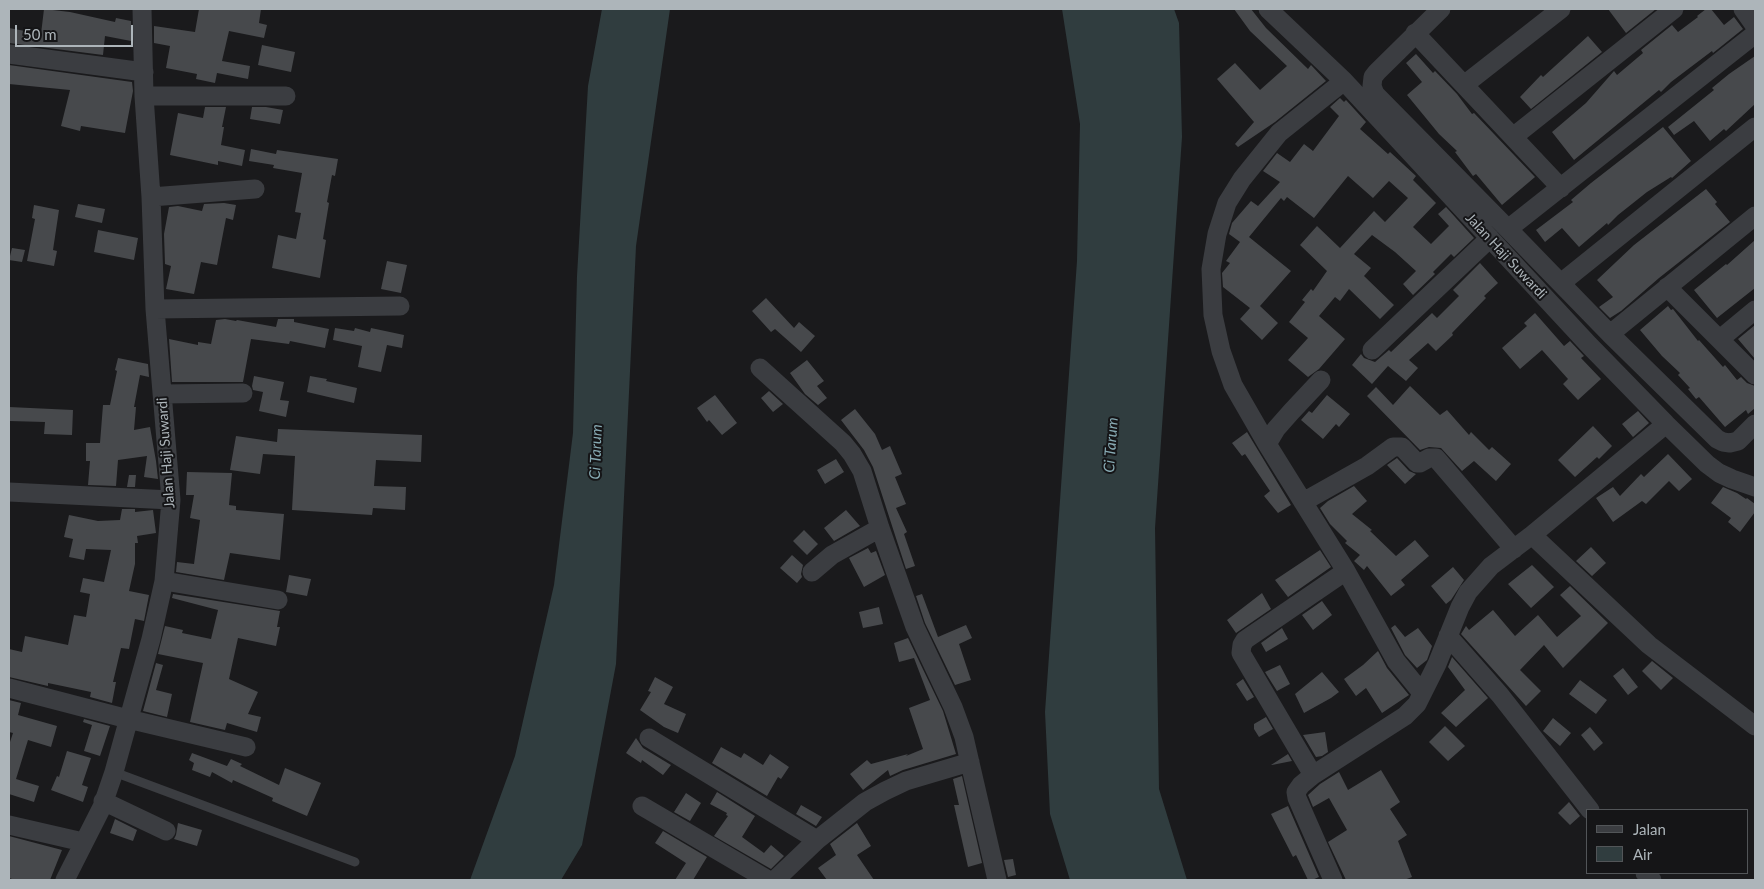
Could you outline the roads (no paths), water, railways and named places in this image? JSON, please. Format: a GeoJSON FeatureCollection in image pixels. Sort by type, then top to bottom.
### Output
{"type":"FeatureCollection","features":[{"type":"Feature","properties":{"kind":"street","name":"Jalan Haji Suwardi"},"geometry":{"type":"LineString","coordinates":[[65,880],[104,802],[114,772],[151,639],[164,581],[171,500],[155,309],[151,197],[144,96],[142,9]]}},
{"type":"Feature","properties":{"kind":"street","name":"Jalan Haji Suwardi"},"geometry":{"type":"LineString","coordinates":[[1268,9],[1344,82],[1589,345],[1666,424],[1707,464],[1719,473],[1755,486]]}},
{"type":"Feature","properties":{"kind":"street"},"geometry":{"type":"LineString","coordinates":[[1441,9],[1373,77],[1372,86],[1375,94],[1610,334],[1717,439],[1730,443],[1738,441],[1755,424]]}},
{"type":"Feature","properties":{"kind":"street"},"geometry":{"type":"LineString","coordinates":[[1464,85],[1561,9]]}},
{"type":"Feature","properties":{"kind":"street"},"geometry":{"type":"LineString","coordinates":[[1513,137],[1674,9]]}},
{"type":"Feature","properties":{"kind":"street"},"geometry":{"type":"LineString","coordinates":[[1742,9],[1755,26]]}},
{"type":"Feature","properties":{"kind":"street"},"geometry":{"type":"LineString","coordinates":[[1415,33],[1561,188]]}},
{"type":"Feature","properties":{"kind":"street"},"geometry":{"type":"LineString","coordinates":[[1508,229],[1755,34]]}},
{"type":"Feature","properties":{"kind":"street"},"geometry":{"type":"LineString","coordinates":[[9,54],[144,72]]}},
{"type":"Feature","properties":{"kind":"street"},"geometry":{"type":"LineString","coordinates":[[1344,82],[1279,133],[1242,179],[1227,203],[1217,234],[1211,269],[1213,315],[1221,351],[1233,385],[1267,444],[1346,571],[1396,660],[1422,693]]}},
{"type":"Feature","properties":{"kind":"street"},"geometry":{"type":"LineString","coordinates":[[144,96],[286,96]]}},
{"type":"Feature","properties":{"kind":"street"},"geometry":{"type":"LineString","coordinates":[[1561,283],[1755,127]]}},
{"type":"Feature","properties":{"kind":"street"},"geometry":{"type":"LineString","coordinates":[[151,197],[255,189]]}},
{"type":"Feature","properties":{"kind":"street"},"geometry":{"type":"LineString","coordinates":[[1610,334],[1755,216]]}},
{"type":"Feature","properties":{"kind":"street"},"geometry":{"type":"LineString","coordinates":[[1372,350],[1490,238]]}},
{"type":"Feature","properties":{"kind":"street"},"geometry":{"type":"LineString","coordinates":[[1667,287],[1755,375]]}},
{"type":"Feature","properties":{"kind":"street"},"geometry":{"type":"LineString","coordinates":[[155,309],[400,306]]}},
{"type":"Feature","properties":{"kind":"street"},"geometry":{"type":"LineString","coordinates":[[1720,339],[1755,310]]}},
{"type":"Feature","properties":{"kind":"street"},"geometry":{"type":"LineString","coordinates":[[760,368],[823,423],[852,454],[862,471],[880,528],[916,627],[953,707],[964,737],[996,880]]}},
{"type":"Feature","properties":{"kind":"street"},"geometry":{"type":"LineString","coordinates":[[1267,444],[1281,424],[1321,380]]}},
{"type":"Feature","properties":{"kind":"street"},"geometry":{"type":"LineString","coordinates":[[162,394],[243,394]]}},
{"type":"Feature","properties":{"kind":"street"},"geometry":{"type":"LineString","coordinates":[[1333,880],[1297,798],[1296,792],[1301,785],[1312,775],[1405,716],[1417,704],[1468,592],[1491,566],[1532,535],[1666,424]]}},
{"type":"Feature","properties":{"kind":"street"},"geometry":{"type":"LineString","coordinates":[[1303,502],[1367,466],[1393,447],[1402,447],[1420,463],[1429,458],[1436,458],[1514,549]]}},
{"type":"Feature","properties":{"kind":"street"},"geometry":{"type":"LineString","coordinates":[[9,492],[171,500]]}},
{"type":"Feature","properties":{"kind":"street"},"geometry":{"type":"LineString","coordinates":[[812,572],[832,555],[880,528]]}},
{"type":"Feature","properties":{"kind":"street"},"geometry":{"type":"LineString","coordinates":[[1532,535],[1649,645],[1755,726]]}},
{"type":"Feature","properties":{"kind":"street"},"geometry":{"type":"LineString","coordinates":[[1312,775],[1241,653],[1242,646],[1245,640],[1346,571]]}},
{"type":"Feature","properties":{"kind":"street"},"geometry":{"type":"LineString","coordinates":[[164,581],[278,600]]}},
{"type":"Feature","properties":{"kind":"street"},"geometry":{"type":"LineString","coordinates":[[1448,636],[1500,695],[1589,809]]}},
{"type":"Feature","properties":{"kind":"street"},"geometry":{"type":"LineString","coordinates":[[9,688],[246,747]]}},
{"type":"Feature","properties":{"kind":"street"},"geometry":{"type":"LineString","coordinates":[[649,738],[817,840]]}},
{"type":"Feature","properties":{"kind":"street"},"geometry":{"type":"LineString","coordinates":[[775,880],[817,840],[846,816],[885,790],[906,781],[970,762]]}},
{"type":"Feature","properties":{"kind":"street"},"geometry":{"type":"LineString","coordinates":[[104,802],[166,831]]}},
{"type":"Feature","properties":{"kind":"street"},"geometry":{"type":"LineString","coordinates":[[642,806],[768,880]]}},
{"type":"Feature","properties":{"kind":"street"},"geometry":{"type":"LineString","coordinates":[[9,825],[83,842]]}},
{"type":"Feature","properties":{"kind":"lane"},"geometry":{"type":"LineString","coordinates":[[114,772],[355,862]]}},
{"type":"Feature","properties":{"kind":"water","name":"Ci Tarum"},"geometry":{"type":"Polygon","coordinates":[[[602,9],[670,9],[636,246],[616,664],[582,845],[561,880],[470,880],[515,756],[554,585],[573,433],[577,276],[588,86],[602,9]]]}},
{"type":"Feature","properties":{"kind":"water","name":"Ci Tarum"},"geometry":{"type":"Polygon","coordinates":[[[1062,9],[1174,9],[1179,23],[1182,137],[1155,528],[1159,789],[1187,880],[1070,880],[1050,814],[1045,712],[1077,261],[1080,124],[1062,9]]]}}]}
